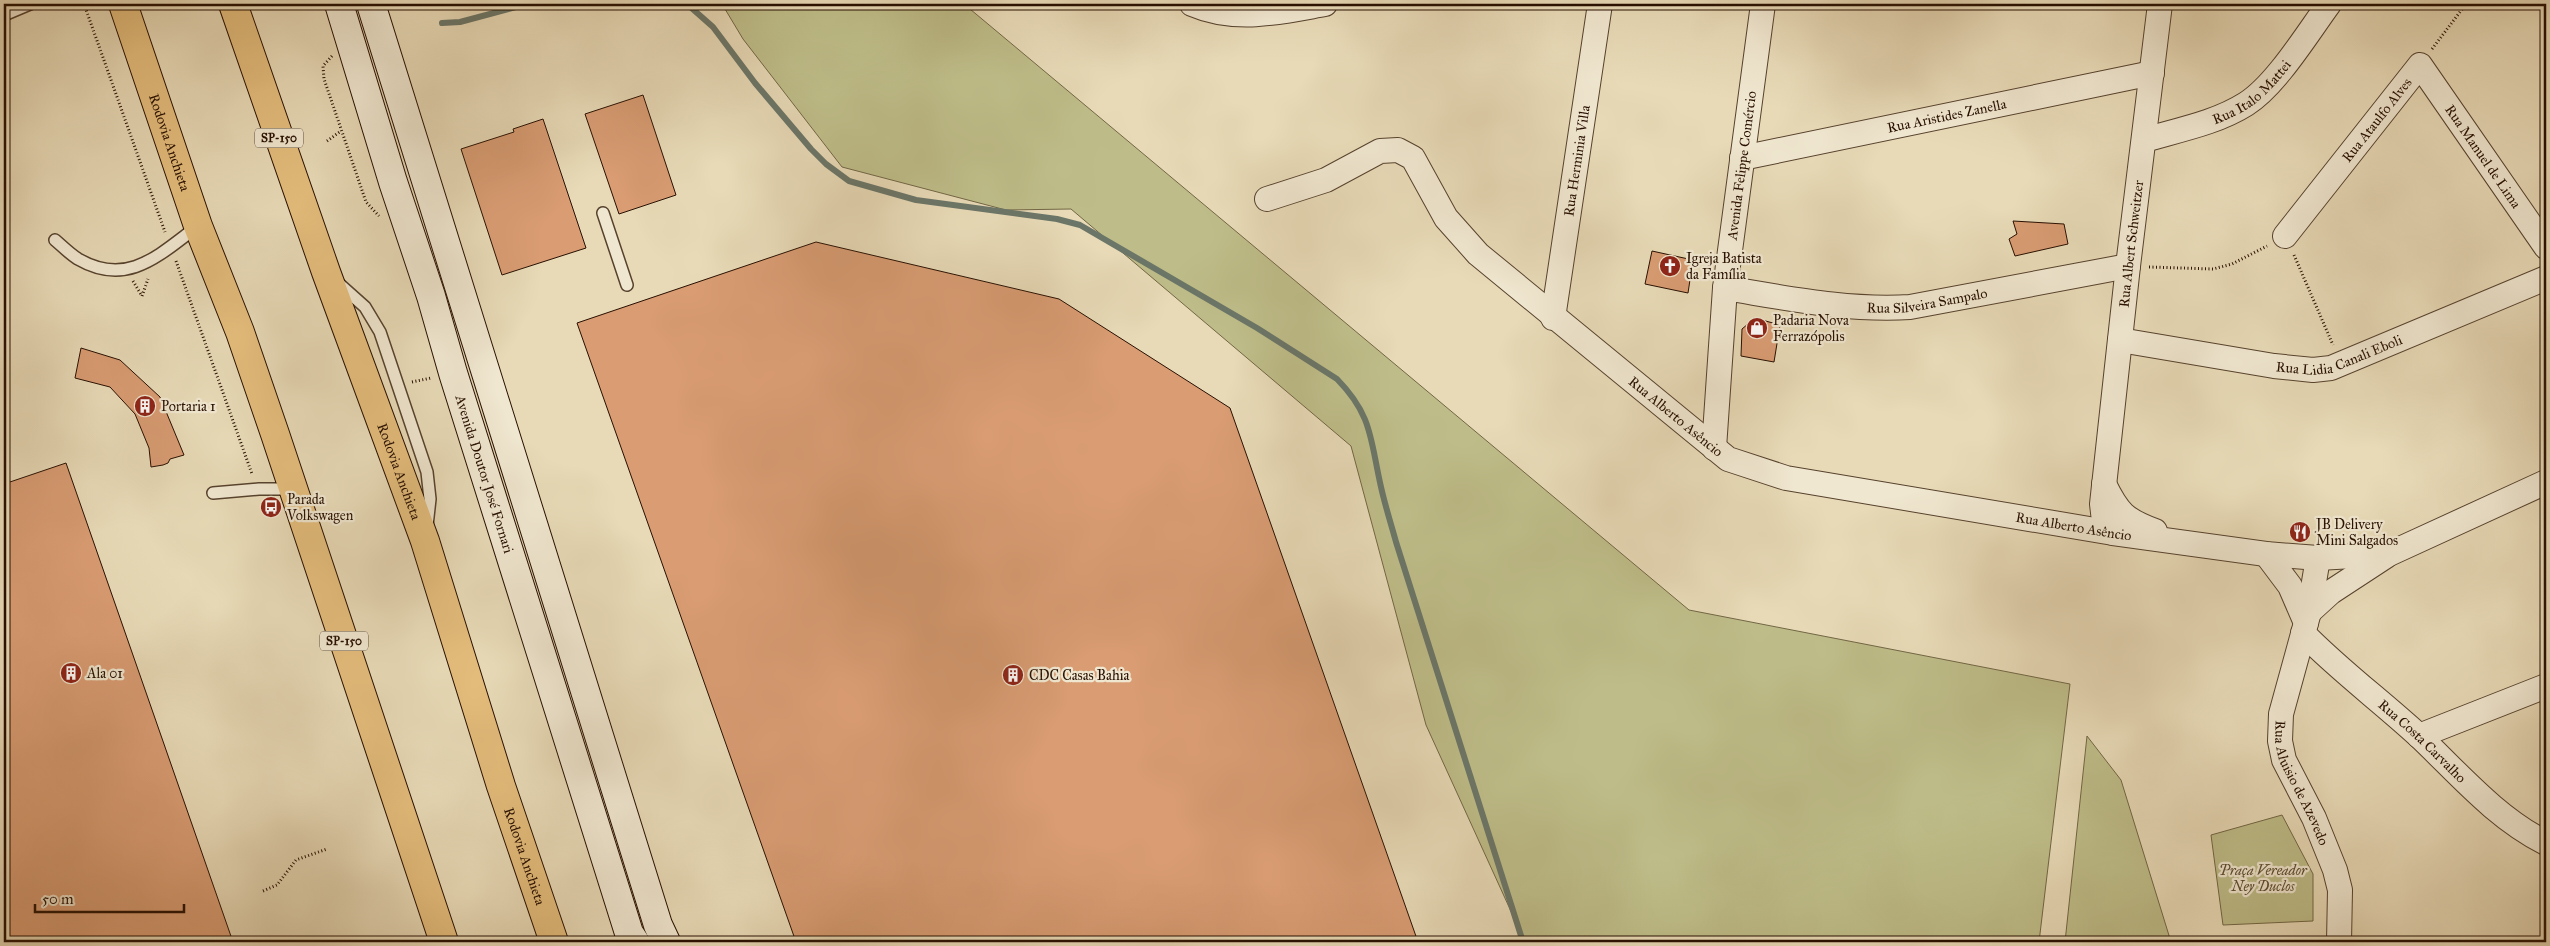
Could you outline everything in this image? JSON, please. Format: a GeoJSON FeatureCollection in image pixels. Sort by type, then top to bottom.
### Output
{"type":"FeatureCollection","features":[{"type":"Feature","properties":{"kind":"highway","name":"Rodovia Anchieta"},"geometry":{"type":"LineString","coordinates":[[123,4],[198,226],[240,332],[444,942]]}},
{"type":"Feature","properties":{"kind":"highway","name":"Rodovia Anchieta"},"geometry":{"type":"LineString","coordinates":[[233,4],[326,272],[425,540],[501,786],[554,942]]}},
{"type":"Feature","properties":{"kind":"highway","name":"Rodovia Anchieta"},"geometry":{"type":"LineString","coordinates":[[412,848],[458,942]]}},
{"type":"Feature","properties":{"kind":"street","name":"Avenida Doutor José Fornari"},"geometry":{"type":"LineString","coordinates":[[339,4],[629,933],[634,942]]}},
{"type":"Feature","properties":{"kind":"street"},"geometry":{"type":"LineString","coordinates":[[371,4],[658,925],[666,942]]}},
{"type":"Feature","properties":{"kind":"street"},"geometry":{"type":"LineString","coordinates":[[1192,4],[1219,13],[1242,15],[1273,13],[1325,4]]}},
{"type":"Feature","properties":{"kind":"street","name":"Rua Herminia Villa"},"geometry":{"type":"LineString","coordinates":[[1553,318],[1600,4]]}},
{"type":"Feature","properties":{"kind":"street","name":"Avenida Felippe Comércio"},"geometry":{"type":"LineString","coordinates":[[1714,448],[1725,288],[1764,4]]}},
{"type":"Feature","properties":{"kind":"street","name":"Rua Albert Schweitzer"},"geometry":{"type":"LineString","coordinates":[[2113,533],[2102,515],[2104,484],[2160,4]]}},
{"type":"Feature","properties":{"kind":"street","name":"Rua Italo Mattei"},"geometry":{"type":"LineString","coordinates":[[2144,140],[2230,113],[2255,98],[2276,75],[2329,4]]}},
{"type":"Feature","properties":{"kind":"street","name":"Rua Ataulfo Alves"},"geometry":{"type":"LineString","coordinates":[[2285,236],[2420,65]]}},
{"type":"Feature","properties":{"kind":"street","name":"Rua Manuel de Lima"},"geometry":{"type":"LineString","coordinates":[[2420,65],[2546,247]]}},
{"type":"Feature","properties":{"kind":"street","name":"Rua Aristides Zanella"},"geometry":{"type":"LineString","coordinates":[[1742,158],[2152,73]]}},
{"type":"Feature","properties":{"kind":"street","name":"Rua Alberto Asêncio"},"geometry":{"type":"LineString","coordinates":[[1267,199],[1326,180],[1380,151],[1398,150],[1406,153],[1414,158],[1438,205],[1455,230],[1478,254],[1553,318],[1728,459],[1786,478],[2113,533],[2266,554],[2318,558],[2389,554]]}},
{"type":"Feature","properties":{"kind":"street","name":"Rua Silveira Sampalo"},"geometry":{"type":"LineString","coordinates":[[1725,288],[1809,302],[1883,309],[1910,307],[2128,266]]}},
{"type":"Feature","properties":{"kind":"street","name":"Rua Lidia Canali Eboli"},"geometry":{"type":"LineString","coordinates":[[2120,340],[2274,366],[2313,370],[2341,364],[2546,278]]}},
{"type":"Feature","properties":{"kind":"street"},"geometry":{"type":"LineString","coordinates":[[2266,554],[2290,586],[2306,623],[2331,592],[2389,554],[2546,482]]}},
{"type":"Feature","properties":{"kind":"street","name":"Rua Alberto Asêncio"},"geometry":{"type":"LineString","coordinates":[[2104,484],[2119,512],[2125,518],[2184,543]]}},
{"type":"Feature","properties":{"kind":"street","name":"Rua Albert Schweitzer"},"geometry":{"type":"LineString","coordinates":[[2063,524],[2077,520],[2090,512],[2104,484]]}},
{"type":"Feature","properties":{"kind":"street","name":"Rua Aluisio de Azevedo"},"geometry":{"type":"LineString","coordinates":[[2318,558],[2306,623],[2281,714],[2280,740],[2284,760],[2314,818],[2335,870],[2340,890],[2339,942]]}},
{"type":"Feature","properties":{"kind":"street","name":"Rua Costa Carvalho"},"geometry":{"type":"LineString","coordinates":[[2306,623],[2356,683],[2419,736],[2466,784],[2515,824],[2546,843]]}},
{"type":"Feature","properties":{"kind":"street"},"geometry":{"type":"LineString","coordinates":[[2419,736],[2546,686]]}},
{"type":"Feature","properties":{"kind":"lane"},"geometry":{"type":"LineString","coordinates":[[4,15],[30,4]]}},
{"type":"Feature","properties":{"kind":"lane"},"geometry":{"type":"LineString","coordinates":[[603,213],[627,285]]}},
{"type":"Feature","properties":{"kind":"lane"},"geometry":{"type":"LineString","coordinates":[[55,240],[77,259],[99,268],[116,270],[137,268],[150,262],[198,226]]}},
{"type":"Feature","properties":{"kind":"lane"},"geometry":{"type":"LineString","coordinates":[[326,272],[365,308],[380,332],[426,472],[430,499],[425,540]]}},
{"type":"Feature","properties":{"kind":"lane"},"geometry":{"type":"LineString","coordinates":[[213,493],[259,489],[293,489]]}},
{"type":"Feature","properties":{"kind":"path"},"geometry":{"type":"LineString","coordinates":[[84,4],[241,448]]}},
{"type":"Feature","properties":{"kind":"path","name":"Rua Ataulfo Alves"},"geometry":{"type":"LineString","coordinates":[[2420,65],[2466,4]]}},
{"type":"Feature","properties":{"kind":"path"},"geometry":{"type":"LineString","coordinates":[[353,48],[342,51],[326,61],[322,72],[369,208],[380,217],[388,220],[405,220]]}},
{"type":"Feature","properties":{"kind":"path"},"geometry":{"type":"LineString","coordinates":[[327,141],[341,131]]}},
{"type":"Feature","properties":{"kind":"path"},"geometry":{"type":"LineString","coordinates":[[2167,268],[2213,269],[2232,264],[2263,248]]}},
{"type":"Feature","properties":{"kind":"path"},"geometry":{"type":"LineString","coordinates":[[2297,264],[2341,364]]}},
{"type":"Feature","properties":{"kind":"path"},"geometry":{"type":"LineString","coordinates":[[142,296],[149,278]]}},
{"type":"Feature","properties":{"kind":"path"},"geometry":{"type":"LineString","coordinates":[[397,386],[453,373]]}},
{"type":"Feature","properties":{"kind":"path"},"geometry":{"type":"LineString","coordinates":[[263,891],[276,885],[296,860],[327,849]]}},
{"type":"Feature","properties":{"kind":"green space"},"geometry":{"type":"Polygon","coordinates":[[[722,4],[964,4],[1689,610],[2070,684],[2039,942],[1525,942],[1426,725],[1351,446],[1071,209],[1006,210],[842,167],[743,39],[722,4]]]}},
{"type":"Feature","properties":{"kind":"green space"},"geometry":{"type":"Polygon","coordinates":[[[2087,736],[2121,780],[2171,942],[2065,942],[2087,736]]]}},
{"type":"Feature","properties":{"kind":"green space","name":"Praça Vereador Ney Duclos"},"geometry":{"type":"Polygon","coordinates":[[[2282,815],[2313,874],[2313,921],[2223,925],[2211,835],[2282,815]]]}},
{"type":"Feature","properties":{"kind":"building"},"geometry":{"type":"Polygon","coordinates":[[[643,95],[676,195],[619,214],[585,114],[643,95]]]}},
{"type":"Feature","properties":{"kind":"building"},"geometry":{"type":"Polygon","coordinates":[[[543,119],[586,248],[502,275],[461,149],[514,132],[513,129],[543,119]]]}},
{"type":"Feature","properties":{"kind":"building"},"geometry":{"type":"Polygon","coordinates":[[[2013,221],[2064,224],[2068,244],[2015,256],[2009,239],[2017,234],[2013,221]]]}},
{"type":"Feature","properties":{"kind":"building","name":"CDC Casas Bahia"},"geometry":{"type":"Polygon","coordinates":[[[816,242],[1059,299],[1230,408],[1418,942],[796,942],[577,323],[816,242]]]}},
{"type":"Feature","properties":{"kind":"building","name":"Igreja Batista da Família"},"geometry":{"type":"Polygon","coordinates":[[[1652,251],[1693,260],[1688,293],[1645,284],[1652,251]]]}},
{"type":"Feature","properties":{"kind":"building"},"geometry":{"type":"Polygon","coordinates":[[[1755,318],[1780,325],[1774,362],[1741,356],[1742,329],[1755,318]]]}},
{"type":"Feature","properties":{"kind":"building","name":"Portaria 1"},"geometry":{"type":"Polygon","coordinates":[[[81,348],[120,360],[160,397],[184,455],[170,459],[168,463],[163,465],[151,467],[149,448],[135,414],[110,387],[75,378],[81,348]]]}},
{"type":"Feature","properties":{"kind":"building","name":"Ala 01"},"geometry":{"type":"Polygon","coordinates":[[[66,463],[233,942],[4,942],[4,484],[66,463]]]}},
{"type":"Feature","properties":{"kind":"waterway"},"geometry":{"type":"LineString","coordinates":[[442,23],[460,22],[527,4]]}},
{"type":"Feature","properties":{"kind":"waterway"},"geometry":{"type":"LineString","coordinates":[[687,4],[713,27],[755,83],[811,149],[826,164],[849,181],[916,200],[1057,219],[1080,225],[1257,328],[1337,379],[1349,392],[1364,417],[1372,441],[1383,494],[1396,542],[1523,942]]}},
{"type":"Feature","properties":{"kind":"place","name":"Igreja Batista da Família"},"geometry":{"type":"Point","coordinates":[1670,266]}},
{"type":"Feature","properties":{"kind":"place","name":"Padaria Nova Ferrazópolis"},"geometry":{"type":"Point","coordinates":[1757,328]}},
{"type":"Feature","properties":{"kind":"place","name":"Portaria 1"},"geometry":{"type":"Point","coordinates":[145,406]}},
{"type":"Feature","properties":{"kind":"place","name":"Parada Volkswagen"},"geometry":{"type":"Point","coordinates":[271,507]}},
{"type":"Feature","properties":{"kind":"place","name":"JB Delivery Mini Salgados"},"geometry":{"type":"Point","coordinates":[2300,532]}},
{"type":"Feature","properties":{"kind":"place","name":"Ala 01"},"geometry":{"type":"Point","coordinates":[71,673]}},
{"type":"Feature","properties":{"kind":"place","name":"CDC Casas Bahia"},"geometry":{"type":"Point","coordinates":[1013,675]}}]}
